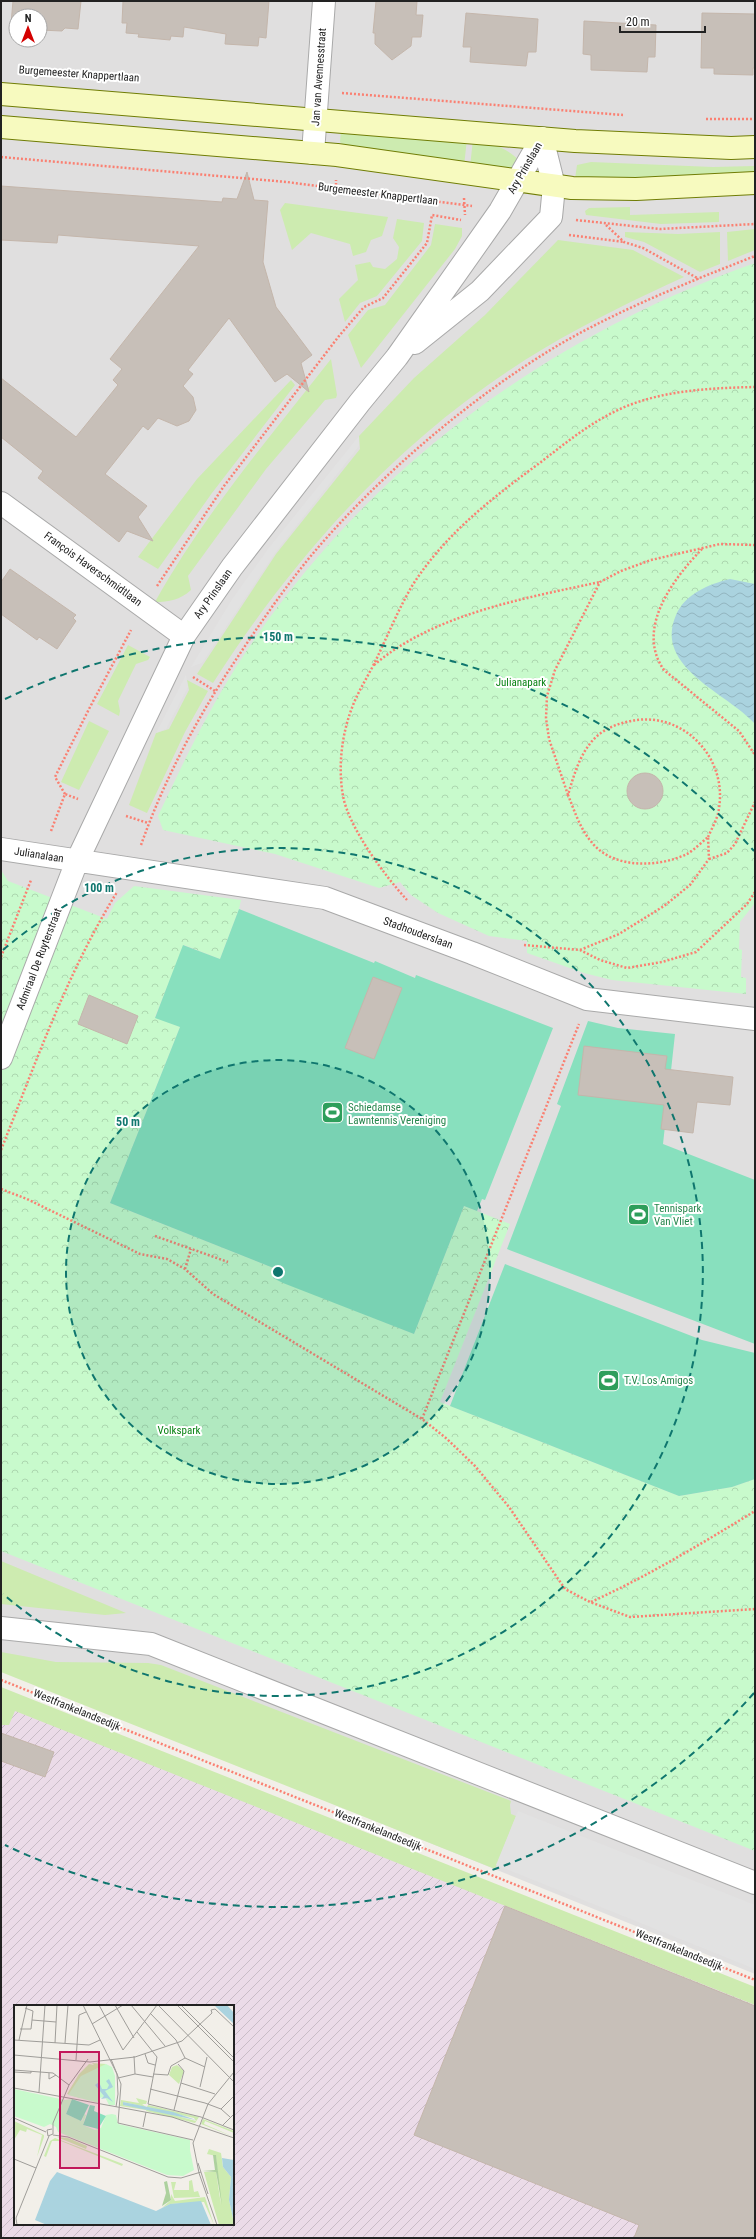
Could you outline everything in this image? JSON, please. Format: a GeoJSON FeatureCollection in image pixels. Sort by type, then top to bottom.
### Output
{"type":"FeatureCollection","features":[{"type":"Feature","properties":{"kind":"main road"},"geometry":{"type":"LineString","coordinates":[[1,94],[316,118],[542,138],[723,148],[755,147]]}},
{"type":"Feature","properties":{"kind":"main road"},"geometry":{"type":"LineString","coordinates":[[1,127],[312,153],[518,182],[572,188],[636,189],[755,183]]}},
{"type":"Feature","properties":{"kind":"street","name":"Jan van Avennesstraat"},"geometry":{"type":"LineString","coordinates":[[312,153],[316,118],[324,1]]}},
{"type":"Feature","properties":{"kind":"street","name":"Ary Prinslaan"},"geometry":{"type":"LineString","coordinates":[[77,861],[184,636],[232,567],[360,402],[397,357],[495,218],[518,182],[542,138]]}},
{"type":"Feature","properties":{"kind":"street","name":"Ary Prinslaan"},"geometry":{"type":"LineString","coordinates":[[397,357],[480,291],[544,224],[554,186],[542,138]]}},
{"type":"Feature","properties":{"kind":"street","name":"François Haverschmidtlaan"},"geometry":{"type":"LineString","coordinates":[[1,502],[184,636]]}},
{"type":"Feature","properties":{"kind":"street","name":"Julianalaan"},"geometry":{"type":"LineString","coordinates":[[1,848],[77,861]]}},
{"type":"Feature","properties":{"kind":"street","name":"Stadhouderslaan"},"geometry":{"type":"LineString","coordinates":[[77,861],[133,867],[325,898],[472,953],[587,999],[755,1019]]}},
{"type":"Feature","properties":{"kind":"street","name":"Admiraal De Ruyterstraat"},"geometry":{"type":"LineString","coordinates":[[1,1058],[77,861]]}},
{"type":"Feature","properties":{"kind":"street"},"geometry":{"type":"LineString","coordinates":[[1,1628],[151,1644],[755,1883]]}},
{"type":"Feature","properties":{"kind":"path"},"geometry":{"type":"LineString","coordinates":[[318,91],[625,115]]}},
{"type":"Feature","properties":{"kind":"path"},"geometry":{"type":"LineString","coordinates":[[702,119],[755,119]]}},
{"type":"Feature","properties":{"kind":"path","name":"Burgemeester Knappertlaan"},"geometry":{"type":"LineString","coordinates":[[1,157],[287,182],[495,218]]}},
{"type":"Feature","properties":{"kind":"path"},"geometry":{"type":"LineString","coordinates":[[65,794],[55,777],[89,709],[144,607],[224,486],[339,336],[364,307],[383,298],[427,243],[432,215],[495,218]]}},
{"type":"Feature","properties":{"kind":"path"},"geometry":{"type":"LineString","coordinates":[[544,224],[606,224],[660,229],[755,224]]}},
{"type":"Feature","properties":{"kind":"path"},"geometry":{"type":"LineString","coordinates":[[544,224],[624,242],[643,248],[699,279]]}},
{"type":"Feature","properties":{"kind":"path"},"geometry":{"type":"LineString","coordinates":[[606,224],[624,242]]}},
{"type":"Feature","properties":{"kind":"path"},"geometry":{"type":"LineString","coordinates":[[1,1150],[64,992],[97,925],[133,867],[151,815],[182,751],[215,692],[268,610],[311,556],[407,457],[452,420],[514,374],[562,343],[645,301],[755,256]]}},
{"type":"Feature","properties":{"kind":"path"},"geometry":{"type":"LineString","coordinates":[[412,904],[383,872],[363,841],[343,798],[342,755],[345,728],[358,693],[373,666],[412,586],[447,540],[498,494],[598,420],[628,406],[659,396],[723,388],[755,387]]}},
{"type":"Feature","properties":{"kind":"path"},"geometry":{"type":"LineString","coordinates":[[373,666],[404,642],[468,616],[538,595],[600,582],[621,571],[651,560],[720,544],[755,544]]}},
{"type":"Feature","properties":{"kind":"path"},"geometry":{"type":"LineString","coordinates":[[702,548],[675,580],[657,614],[654,645],[656,659],[664,670],[739,731],[755,755]]}},
{"type":"Feature","properties":{"kind":"path"},"geometry":{"type":"LineString","coordinates":[[600,582],[555,670],[547,696],[546,718],[549,739],[568,795],[584,833],[596,846],[610,856],[627,861],[648,864],[668,862],[688,853],[708,837]]}},
{"type":"Feature","properties":{"kind":"path"},"geometry":{"type":"LineString","coordinates":[[568,795],[574,772],[583,754],[608,728],[626,721],[645,719],[664,721],[678,726],[698,740],[714,767],[719,787],[719,808],[708,837],[709,859]]}},
{"type":"Feature","properties":{"kind":"path"},"geometry":{"type":"LineString","coordinates":[[580,950],[619,934],[664,906],[690,885],[709,859],[727,853],[735,844],[755,802]]}},
{"type":"Feature","properties":{"kind":"path"},"geometry":{"type":"LineString","coordinates":[[519,946],[527,945],[580,950],[600,960],[627,968],[662,962],[696,952],[741,909],[755,892]]}},
{"type":"Feature","properties":{"kind":"path"},"geometry":{"type":"LineString","coordinates":[[422,1419],[575,1034],[587,999]]}},
{"type":"Feature","properties":{"kind":"path"},"geometry":{"type":"LineString","coordinates":[[1,1189],[27,1199],[140,1254],[167,1259],[184,1269],[213,1294],[422,1419],[447,1439],[475,1466],[509,1507],[565,1589],[590,1602],[630,1617],[755,1609]]}},
{"type":"Feature","properties":{"kind":"path"},"geometry":{"type":"LineString","coordinates":[[155,1236],[228,1262]]}},
{"type":"Feature","properties":{"kind":"path"},"geometry":{"type":"LineString","coordinates":[[184,1269],[191,1248]]}},
{"type":"Feature","properties":{"kind":"path"},"geometry":{"type":"LineString","coordinates":[[590,1602],[632,1583],[755,1511]]}},
{"type":"Feature","properties":{"kind":"path","name":"Westfrankelandsedijk"},"geometry":{"type":"LineString","coordinates":[[1,1680],[755,1980]]}},
{"type":"Feature","properties":{"kind":"shaded area"},"geometry":{"type":"Polygon","coordinates":[[[1,1],[755,1],[755,1974],[1,1670],[1,1]]]}},
{"type":"Feature","properties":{"kind":"shaded area"},"geometry":{"type":"Polygon","coordinates":[[[359,436],[359,446],[275,553],[202,663],[191,667],[231,601],[268,549],[359,436]]]}},
{"type":"Feature","properties":{"kind":"shaded area"},"geometry":{"type":"Polygon","coordinates":[[[186,675],[188,687],[166,729],[156,733],[186,675]]]}},
{"type":"Feature","properties":{"kind":"shaded area"},"geometry":{"type":"Polygon","coordinates":[[[1,1692],[755,1995],[755,2238],[1,2238],[1,1692]]]}},
{"type":"Feature","properties":{"kind":"shaded area"},"geometry":{"type":"Polygon","coordinates":[[[518,1811],[755,1905],[755,1969],[496,1865],[518,1811]]]}},
{"type":"Feature","properties":{"kind":"green space"},"geometry":{"type":"Polygon","coordinates":[[[341,130],[467,139],[464,166],[343,145],[340,142],[341,130]]]}},
{"type":"Feature","properties":{"kind":"green space"},"geometry":{"type":"Polygon","coordinates":[[[473,139],[493,144],[516,157],[521,162],[517,171],[470,167],[473,139]]]}},
{"type":"Feature","properties":{"kind":"green space"},"geometry":{"type":"Polygon","coordinates":[[[591,162],[713,167],[755,166],[755,175],[575,179],[577,165],[591,162]]]}},
{"type":"Feature","properties":{"kind":"green space"},"geometry":{"type":"Polygon","coordinates":[[[285,203],[388,217],[382,236],[371,240],[366,252],[353,256],[350,244],[311,233],[292,250],[280,210],[285,203]]]}},
{"type":"Feature","properties":{"kind":"green space"},"geometry":{"type":"Polygon","coordinates":[[[630,207],[630,215],[719,212],[719,222],[661,224],[586,215],[585,211],[589,208],[630,207]]]}},
{"type":"Feature","properties":{"kind":"green space"},"geometry":{"type":"Polygon","coordinates":[[[397,219],[424,223],[422,241],[377,296],[360,303],[345,322],[339,299],[358,280],[355,265],[370,262],[373,267],[385,269],[397,259],[399,247],[393,238],[397,219]]]}},
{"type":"Feature","properties":{"kind":"green space"},"geometry":{"type":"Polygon","coordinates":[[[435,224],[462,228],[462,236],[455,249],[361,368],[348,335],[368,310],[385,305],[431,245],[435,224]]]}},
{"type":"Feature","properties":{"kind":"green space"},"geometry":{"type":"Polygon","coordinates":[[[755,229],[755,250],[728,261],[727,232],[755,229]]]}},
{"type":"Feature","properties":{"kind":"green space"},"geometry":{"type":"Polygon","coordinates":[[[625,232],[678,234],[720,232],[720,264],[700,272],[644,242],[625,237],[625,232]]]}},
{"type":"Feature","properties":{"kind":"green space"},"geometry":{"type":"Polygon","coordinates":[[[558,240],[633,250],[684,277],[612,311],[543,349],[493,381],[446,417],[401,456],[358,497],[319,540],[281,586],[213,683],[197,674],[276,554],[360,449],[359,436],[414,378],[485,315],[558,240]]]}},
{"type":"Feature","properties":{"kind":"green space","name":"Julianapark"},"geometry":{"type":"Polygon","coordinates":[[[755,263],[755,903],[740,922],[739,949],[742,950],[741,977],[746,978],[746,994],[612,980],[584,973],[527,953],[527,941],[489,936],[438,913],[411,895],[400,882],[379,888],[275,854],[163,830],[158,816],[204,722],[236,667],[285,597],[339,533],[398,474],[461,421],[529,374],[601,331],[676,295],[755,263]]]}},
{"type":"Feature","properties":{"kind":"green space"},"geometry":{"type":"Polygon","coordinates":[[[331,359],[337,395],[336,398],[325,400],[266,469],[188,576],[191,590],[174,600],[155,602],[174,569],[216,507],[261,447],[331,359]]]}},
{"type":"Feature","properties":{"kind":"green space"},"geometry":{"type":"Polygon","coordinates":[[[291,380],[295,385],[212,493],[158,569],[138,557],[197,479],[291,380]]]}},
{"type":"Feature","properties":{"kind":"green space"},"geometry":{"type":"Polygon","coordinates":[[[128,645],[150,657],[148,660],[136,664],[118,701],[120,711],[119,716],[97,704],[128,645]]]}},
{"type":"Feature","properties":{"kind":"green space"},"geometry":{"type":"Polygon","coordinates":[[[187,680],[208,691],[185,732],[147,813],[129,805],[156,733],[169,729],[189,690],[187,680]]]}},
{"type":"Feature","properties":{"kind":"green space"},"geometry":{"type":"Polygon","coordinates":[[[89,721],[109,731],[79,790],[61,782],[89,721]]]}},
{"type":"Feature","properties":{"kind":"green space","name":"Volkspark"},"geometry":{"type":"Polygon","coordinates":[[[1,870],[8,881],[107,919],[115,903],[134,886],[241,900],[220,959],[184,945],[155,1017],[180,1027],[110,1203],[276,1269],[273,1278],[414,1334],[464,1206],[510,1224],[440,1402],[679,1496],[732,1487],[755,1479],[755,1851],[1,1551],[1,870]]]}},
{"type":"Feature","properties":{"kind":"green space","name":"Schiedamse Lawntennis Vereniging"},"geometry":{"type":"Polygon","coordinates":[[[239,909],[374,963],[375,961],[415,978],[416,975],[553,1028],[485,1200],[482,1199],[477,1211],[464,1206],[414,1334],[283,1283],[273,1278],[276,1269],[110,1203],[180,1027],[155,1018],[183,945],[220,959],[239,909]]]}},
{"type":"Feature","properties":{"kind":"green space","name":"Tennispark Van Vliet"},"geometry":{"type":"Polygon","coordinates":[[[588,1021],[618,1028],[675,1034],[663,1144],[755,1180],[755,1344],[507,1249],[561,1106],[557,1104],[588,1021]]]}},
{"type":"Feature","properties":{"kind":"green space","name":"T.V. Los Amigos"},"geometry":{"type":"Polygon","coordinates":[[[505,1264],[702,1340],[755,1353],[755,1479],[732,1487],[679,1496],[450,1406],[505,1264]]]}},
{"type":"Feature","properties":{"kind":"green space"},"geometry":{"type":"Polygon","coordinates":[[[1,1561],[126,1613],[105,1615],[1,1604],[1,1561]]]}},
{"type":"Feature","properties":{"kind":"green space"},"geometry":{"type":"Polygon","coordinates":[[[1,1652],[56,1662],[148,1663],[161,1665],[511,1801],[511,1814],[516,1816],[495,1869],[1,1672],[1,1652]]]}},
{"type":"Feature","properties":{"kind":"green space"},"geometry":{"type":"Polygon","coordinates":[[[1,1687],[755,1987],[755,2005],[15,1711],[9,1725],[1,1725],[1,1687]]]}},
{"type":"Feature","properties":{"kind":"water"},"geometry":{"type":"Polygon","coordinates":[[[730,579],[755,584],[755,724],[697,678],[684,665],[675,650],[672,634],[676,615],[685,601],[706,587],[730,579]]]}},
{"type":"Feature","properties":{"kind":"building"},"geometry":{"type":"Polygon","coordinates":[[[13,1],[81,1],[78,29],[65,28],[62,31],[48,30],[48,8],[12,8],[13,1]]]}},
{"type":"Feature","properties":{"kind":"building"},"geometry":{"type":"Polygon","coordinates":[[[123,1],[269,1],[266,38],[259,37],[258,46],[225,44],[226,34],[184,27],[183,37],[171,36],[170,40],[138,37],[139,34],[126,33],[127,23],[122,23],[123,1]]]}},
{"type":"Feature","properties":{"kind":"building"},"geometry":{"type":"Polygon","coordinates":[[[376,1],[417,1],[416,15],[423,15],[421,37],[412,37],[411,46],[392,60],[375,44],[375,33],[373,33],[376,1]]]}},
{"type":"Feature","properties":{"kind":"building"},"geometry":{"type":"Polygon","coordinates":[[[466,13],[538,19],[536,52],[528,52],[526,66],[470,62],[471,47],[463,47],[466,13]]]}},
{"type":"Feature","properties":{"kind":"building"},"geometry":{"type":"Polygon","coordinates":[[[702,13],[755,14],[755,68],[753,68],[753,75],[714,74],[714,68],[701,68],[702,13]]]}},
{"type":"Feature","properties":{"kind":"building"},"geometry":{"type":"Polygon","coordinates":[[[584,21],[656,25],[655,57],[648,57],[647,72],[591,70],[591,55],[583,54],[584,21]]]}},
{"type":"Feature","properties":{"kind":"building"},"geometry":{"type":"Polygon","coordinates":[[[247,172],[254,200],[268,201],[263,262],[276,307],[312,355],[301,363],[309,392],[287,374],[275,382],[229,318],[188,370],[193,374],[183,386],[193,397],[196,410],[189,421],[177,426],[158,418],[148,430],[143,426],[105,474],[147,506],[138,517],[153,541],[127,531],[119,542],[38,478],[43,471],[1,437],[1,378],[76,437],[118,385],[113,380],[122,369],[110,359],[199,246],[58,235],[57,243],[1,240],[1,186],[222,202],[223,198],[237,199],[247,172]]]}},
{"type":"Feature","properties":{"kind":"building"},"geometry":{"type":"Polygon","coordinates":[[[10,569],[76,615],[73,618],[76,621],[57,649],[39,637],[37,640],[1,614],[1,582],[10,569]]]}},
{"type":"Feature","properties":{"kind":"building"},"geometry":{"type":"Polygon","coordinates":[[[649,773],[658,778],[662,784],[662,798],[658,804],[649,809],[641,809],[632,804],[628,798],[627,787],[632,778],[638,774],[649,773]]]}},
{"type":"Feature","properties":{"kind":"building"},"geometry":{"type":"Polygon","coordinates":[[[373,977],[402,988],[374,1059],[345,1048],[373,977]]]}},
{"type":"Feature","properties":{"kind":"building"},"geometry":{"type":"Polygon","coordinates":[[[89,995],[138,1016],[127,1044],[78,1024],[89,995]]]}},
{"type":"Feature","properties":{"kind":"building"},"geometry":{"type":"Polygon","coordinates":[[[584,1046],[667,1056],[665,1069],[733,1077],[730,1105],[697,1102],[693,1133],[661,1129],[664,1105],[578,1095],[584,1046]]]}},
{"type":"Feature","properties":{"kind":"building"},"geometry":{"type":"Polygon","coordinates":[[[1,1733],[54,1752],[45,1777],[1,1761],[1,1733]]]}},
{"type":"Feature","properties":{"kind":"building"},"geometry":{"type":"Polygon","coordinates":[[[505,1906],[755,2006],[755,2238],[634,2238],[639,2225],[414,2135],[505,1906]]]}},
{"type":"Feature","properties":{"kind":"place","name":"Schiedamse Lawntennis Vereniging"},"geometry":{"type":"Point","coordinates":[333,1113]}},
{"type":"Feature","properties":{"kind":"place","name":"Tennispark Van Vliet"},"geometry":{"type":"Point","coordinates":[638,1214]}},
{"type":"Feature","properties":{"kind":"place","name":"T.V. Los Amigos"},"geometry":{"type":"Point","coordinates":[608,1380]}}]}
